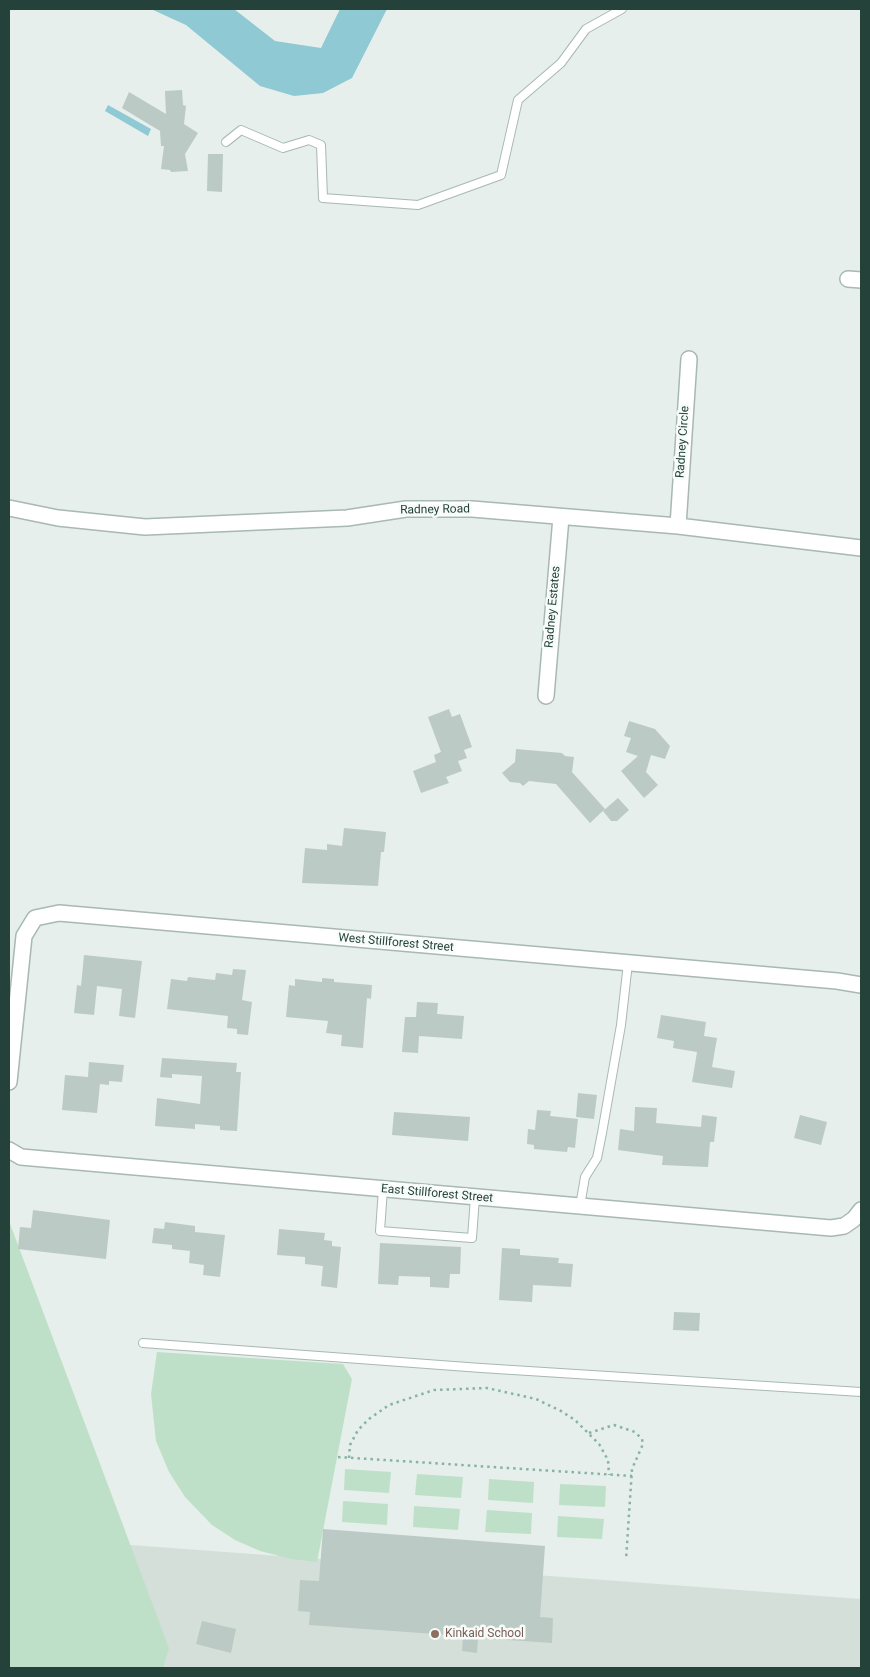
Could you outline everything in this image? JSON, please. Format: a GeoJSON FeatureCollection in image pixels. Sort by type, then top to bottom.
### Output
{"type":"FeatureCollection","features":[{"type":"Feature","properties":{"kind":"street","name":"Radney Circle"},"geometry":{"type":"LineString","coordinates":[[678,526],[689,359]]}},
{"type":"Feature","properties":{"kind":"street","name":"Radney Road"},"geometry":{"type":"LineString","coordinates":[[9,508],[58,518],[145,527],[347,518],[406,509],[441,507],[498,510],[678,526],[861,548]]}},
{"type":"Feature","properties":{"kind":"street","name":"Radney Estates"},"geometry":{"type":"LineString","coordinates":[[546,696],[561,517]]}},
{"type":"Feature","properties":{"kind":"street","name":"West Stillforest Street"},"geometry":{"type":"LineString","coordinates":[[9,1082],[24,936],[35,918],[59,913],[837,981],[861,985]]}},
{"type":"Feature","properties":{"kind":"street","name":"East Stillforest Street"},"geometry":{"type":"LineString","coordinates":[[9,1150],[21,1157],[831,1228],[844,1226],[854,1220],[861,1210]]}},
{"type":"Feature","properties":{"kind":"lane"},"geometry":{"type":"LineString","coordinates":[[226,142],[241,130],[283,148],[309,140],[321,145],[323,198],[418,205],[501,175],[518,100],[561,63],[586,29],[622,9]]}},
{"type":"Feature","properties":{"kind":"lane"},"geometry":{"type":"LineString","coordinates":[[580,1206],[585,1177],[597,1158],[602,1133],[621,1025],[628,963]]}},
{"type":"Feature","properties":{"kind":"lane"},"geometry":{"type":"LineString","coordinates":[[383,1189],[380,1231],[472,1238],[475,1197]]}},
{"type":"Feature","properties":{"kind":"lane"},"geometry":{"type":"LineString","coordinates":[[142,1343],[501,1369],[861,1392]]}},
{"type":"Feature","properties":{"kind":"path"},"geometry":{"type":"LineString","coordinates":[[349,1458],[350,1445],[356,1434],[378,1412],[417,1394],[456,1388],[493,1388],[530,1397],[561,1411],[589,1433],[606,1456],[609,1475]]}},
{"type":"Feature","properties":{"kind":"path"},"geometry":{"type":"LineString","coordinates":[[589,1433],[614,1425],[634,1432],[642,1439],[643,1444],[632,1469],[626,1560]]}},
{"type":"Feature","properties":{"kind":"path"},"geometry":{"type":"LineString","coordinates":[[338,1457],[632,1476]]}},
{"type":"Feature","properties":{"kind":"shaded area","name":"Kinkaid School"},"geometry":{"type":"Polygon","coordinates":[[[9,1536],[861,1599],[861,1668],[9,1668],[9,1536]]]}},
{"type":"Feature","properties":{"kind":"green space"},"geometry":{"type":"Polygon","coordinates":[[[9,1221],[169,1648],[163,1668],[9,1668],[9,1221]]]}},
{"type":"Feature","properties":{"kind":"green space"},"geometry":{"type":"Polygon","coordinates":[[[157,1352],[343,1364],[352,1379],[317,1562],[291,1559],[260,1551],[235,1540],[212,1525],[185,1497],[169,1472],[156,1441],[151,1394],[157,1352]]]}},
{"type":"Feature","properties":{"kind":"green space"},"geometry":{"type":"Polygon","coordinates":[[[345,1469],[391,1472],[389,1493],[344,1490],[345,1469]]]}},
{"type":"Feature","properties":{"kind":"green space"},"geometry":{"type":"Polygon","coordinates":[[[417,1474],[463,1477],[461,1498],[415,1495],[417,1474]]]}},
{"type":"Feature","properties":{"kind":"green space"},"geometry":{"type":"Polygon","coordinates":[[[489,1479],[534,1482],[533,1503],[488,1500],[489,1479]]]}},
{"type":"Feature","properties":{"kind":"green space"},"geometry":{"type":"Polygon","coordinates":[[[560,1484],[606,1486],[605,1507],[559,1505],[560,1484]]]}},
{"type":"Feature","properties":{"kind":"green space"},"geometry":{"type":"Polygon","coordinates":[[[343,1501],[388,1504],[387,1525],[342,1522],[343,1501]]]}},
{"type":"Feature","properties":{"kind":"green space"},"geometry":{"type":"Polygon","coordinates":[[[414,1506],[460,1509],[458,1530],[413,1527],[414,1506]]]}},
{"type":"Feature","properties":{"kind":"green space"},"geometry":{"type":"Polygon","coordinates":[[[487,1510],[532,1513],[531,1534],[485,1532],[487,1510]]]}},
{"type":"Feature","properties":{"kind":"green space"},"geometry":{"type":"Polygon","coordinates":[[[558,1516],[604,1519],[602,1539],[557,1537],[558,1516]]]}},
{"type":"Feature","properties":{"kind":"water"},"geometry":{"type":"Polygon","coordinates":[[[151,9],[234,9],[275,41],[321,48],[340,9],[387,9],[352,78],[323,93],[294,96],[260,86],[186,25],[151,9]]]}},
{"type":"Feature","properties":{"kind":"water"},"geometry":{"type":"Polygon","coordinates":[[[108,105],[151,129],[148,136],[105,111],[108,105]]]}},
{"type":"Feature","properties":{"kind":"building"},"geometry":{"type":"Polygon","coordinates":[[[182,90],[183,105],[186,106],[184,124],[198,133],[185,154],[188,171],[171,172],[170,170],[161,169],[164,146],[161,146],[160,131],[122,108],[129,92],[166,114],[165,91],[182,90]]]}},
{"type":"Feature","properties":{"kind":"building"},"geometry":{"type":"Polygon","coordinates":[[[208,154],[223,154],[222,192],[207,191],[208,154]]]}},
{"type":"Feature","properties":{"kind":"building"},"geometry":{"type":"Polygon","coordinates":[[[449,709],[452,717],[460,714],[472,747],[464,750],[467,758],[458,761],[462,771],[446,777],[449,783],[421,793],[413,771],[436,762],[434,755],[441,752],[428,717],[449,709]]]}},
{"type":"Feature","properties":{"kind":"building"},"geometry":{"type":"Polygon","coordinates":[[[629,721],[655,729],[670,746],[665,759],[651,755],[646,772],[658,785],[644,798],[621,771],[638,756],[626,752],[631,738],[624,736],[629,721]]]}},
{"type":"Feature","properties":{"kind":"building"},"geometry":{"type":"Polygon","coordinates":[[[516,749],[562,753],[565,756],[574,757],[572,772],[605,809],[590,823],[556,784],[529,781],[523,786],[520,783],[510,782],[502,773],[515,762],[516,749]]]}},
{"type":"Feature","properties":{"kind":"building"},"geometry":{"type":"Polygon","coordinates":[[[618,798],[629,810],[617,821],[611,821],[603,811],[618,798]]]}},
{"type":"Feature","properties":{"kind":"building"},"geometry":{"type":"Polygon","coordinates":[[[344,828],[386,832],[384,852],[381,852],[378,886],[302,883],[305,848],[327,850],[327,844],[342,846],[344,828]]]}},
{"type":"Feature","properties":{"kind":"building"},"geometry":{"type":"Polygon","coordinates":[[[84,955],[142,961],[135,1018],[119,1016],[122,989],[97,986],[94,1015],[74,1013],[77,985],[81,986],[84,955]]]}},
{"type":"Feature","properties":{"kind":"building"},"geometry":{"type":"Polygon","coordinates":[[[233,969],[246,970],[242,1000],[252,1002],[248,1035],[237,1034],[237,1029],[227,1028],[228,1016],[167,1009],[171,979],[187,981],[188,977],[215,980],[216,973],[232,975],[233,969]]]}},
{"type":"Feature","properties":{"kind":"building"},"geometry":{"type":"Polygon","coordinates":[[[322,978],[334,979],[334,982],[372,985],[371,999],[367,998],[363,1048],[341,1046],[342,1035],[326,1033],[328,1021],[286,1017],[289,985],[295,986],[295,979],[322,982],[322,978]]]}},
{"type":"Feature","properties":{"kind":"building"},"geometry":{"type":"Polygon","coordinates":[[[417,1002],[438,1003],[437,1014],[464,1016],[462,1039],[419,1036],[418,1053],[402,1052],[405,1017],[416,1017],[417,1002]]]}},
{"type":"Feature","properties":{"kind":"building"},"geometry":{"type":"Polygon","coordinates":[[[661,1015],[706,1022],[704,1036],[717,1038],[712,1067],[735,1071],[732,1088],[692,1082],[697,1052],[673,1048],[674,1041],[657,1038],[661,1015]]]}},
{"type":"Feature","properties":{"kind":"building"},"geometry":{"type":"Polygon","coordinates":[[[162,1058],[237,1063],[236,1072],[241,1072],[237,1131],[220,1130],[220,1126],[195,1124],[195,1129],[155,1126],[157,1098],[200,1104],[202,1076],[172,1074],[172,1078],[160,1077],[162,1058]]]}},
{"type":"Feature","properties":{"kind":"building"},"geometry":{"type":"Polygon","coordinates":[[[89,1062],[124,1065],[122,1082],[109,1081],[109,1085],[100,1084],[97,1113],[62,1110],[65,1075],[88,1077],[89,1062]]]}},
{"type":"Feature","properties":{"kind":"building"},"geometry":{"type":"Polygon","coordinates":[[[578,1093],[597,1095],[594,1119],[576,1117],[578,1093]]]}},
{"type":"Feature","properties":{"kind":"building"},"geometry":{"type":"Polygon","coordinates":[[[635,1107],[657,1108],[656,1123],[701,1127],[702,1115],[717,1117],[714,1142],[710,1142],[708,1167],[662,1165],[663,1156],[618,1150],[620,1129],[634,1131],[635,1107]]]}},
{"type":"Feature","properties":{"kind":"building"},"geometry":{"type":"Polygon","coordinates":[[[537,1110],[551,1111],[550,1116],[578,1119],[575,1148],[568,1147],[567,1152],[534,1149],[534,1145],[527,1144],[528,1129],[535,1130],[537,1110]]]}},
{"type":"Feature","properties":{"kind":"building"},"geometry":{"type":"Polygon","coordinates":[[[394,1112],[470,1117],[468,1141],[392,1135],[394,1112]]]}},
{"type":"Feature","properties":{"kind":"building"},"geometry":{"type":"Polygon","coordinates":[[[800,1115],[827,1122],[821,1145],[794,1138],[800,1115]]]}},
{"type":"Feature","properties":{"kind":"building"},"geometry":{"type":"Polygon","coordinates":[[[33,1210],[110,1220],[106,1259],[18,1249],[20,1227],[31,1228],[33,1210]]]}},
{"type":"Feature","properties":{"kind":"building"},"geometry":{"type":"Polygon","coordinates":[[[165,1222],[195,1226],[195,1232],[225,1235],[220,1277],[203,1275],[204,1265],[189,1263],[190,1251],[172,1249],[172,1245],[152,1243],[154,1228],[164,1229],[165,1222]]]}},
{"type":"Feature","properties":{"kind":"building"},"geometry":{"type":"Polygon","coordinates":[[[279,1229],[325,1233],[324,1240],[332,1241],[332,1246],[341,1247],[337,1288],[321,1286],[323,1266],[305,1264],[305,1257],[277,1255],[279,1229]]]}},
{"type":"Feature","properties":{"kind":"building"},"geometry":{"type":"Polygon","coordinates":[[[380,1243],[461,1247],[460,1274],[450,1274],[449,1288],[430,1287],[430,1277],[399,1276],[398,1285],[378,1284],[380,1243]]]}},
{"type":"Feature","properties":{"kind":"building"},"geometry":{"type":"Polygon","coordinates":[[[502,1248],[520,1249],[520,1255],[559,1258],[558,1263],[573,1264],[571,1287],[533,1285],[532,1302],[499,1300],[502,1248]]]}},
{"type":"Feature","properties":{"kind":"building"},"geometry":{"type":"Polygon","coordinates":[[[674,1312],[700,1313],[699,1331],[673,1330],[674,1312]]]}},
{"type":"Feature","properties":{"kind":"building"},"geometry":{"type":"Polygon","coordinates":[[[323,1529],[545,1546],[540,1617],[553,1618],[552,1643],[478,1638],[477,1653],[462,1651],[463,1636],[309,1625],[310,1612],[298,1611],[300,1580],[319,1581],[323,1529]]]}},
{"type":"Feature","properties":{"kind":"building"},"geometry":{"type":"Polygon","coordinates":[[[202,1621],[236,1629],[231,1653],[196,1644],[202,1621]]]}},
{"type":"Feature","properties":{"kind":"place","name":"Kinkaid School"},"geometry":{"type":"Point","coordinates":[435,1634]}}]}
